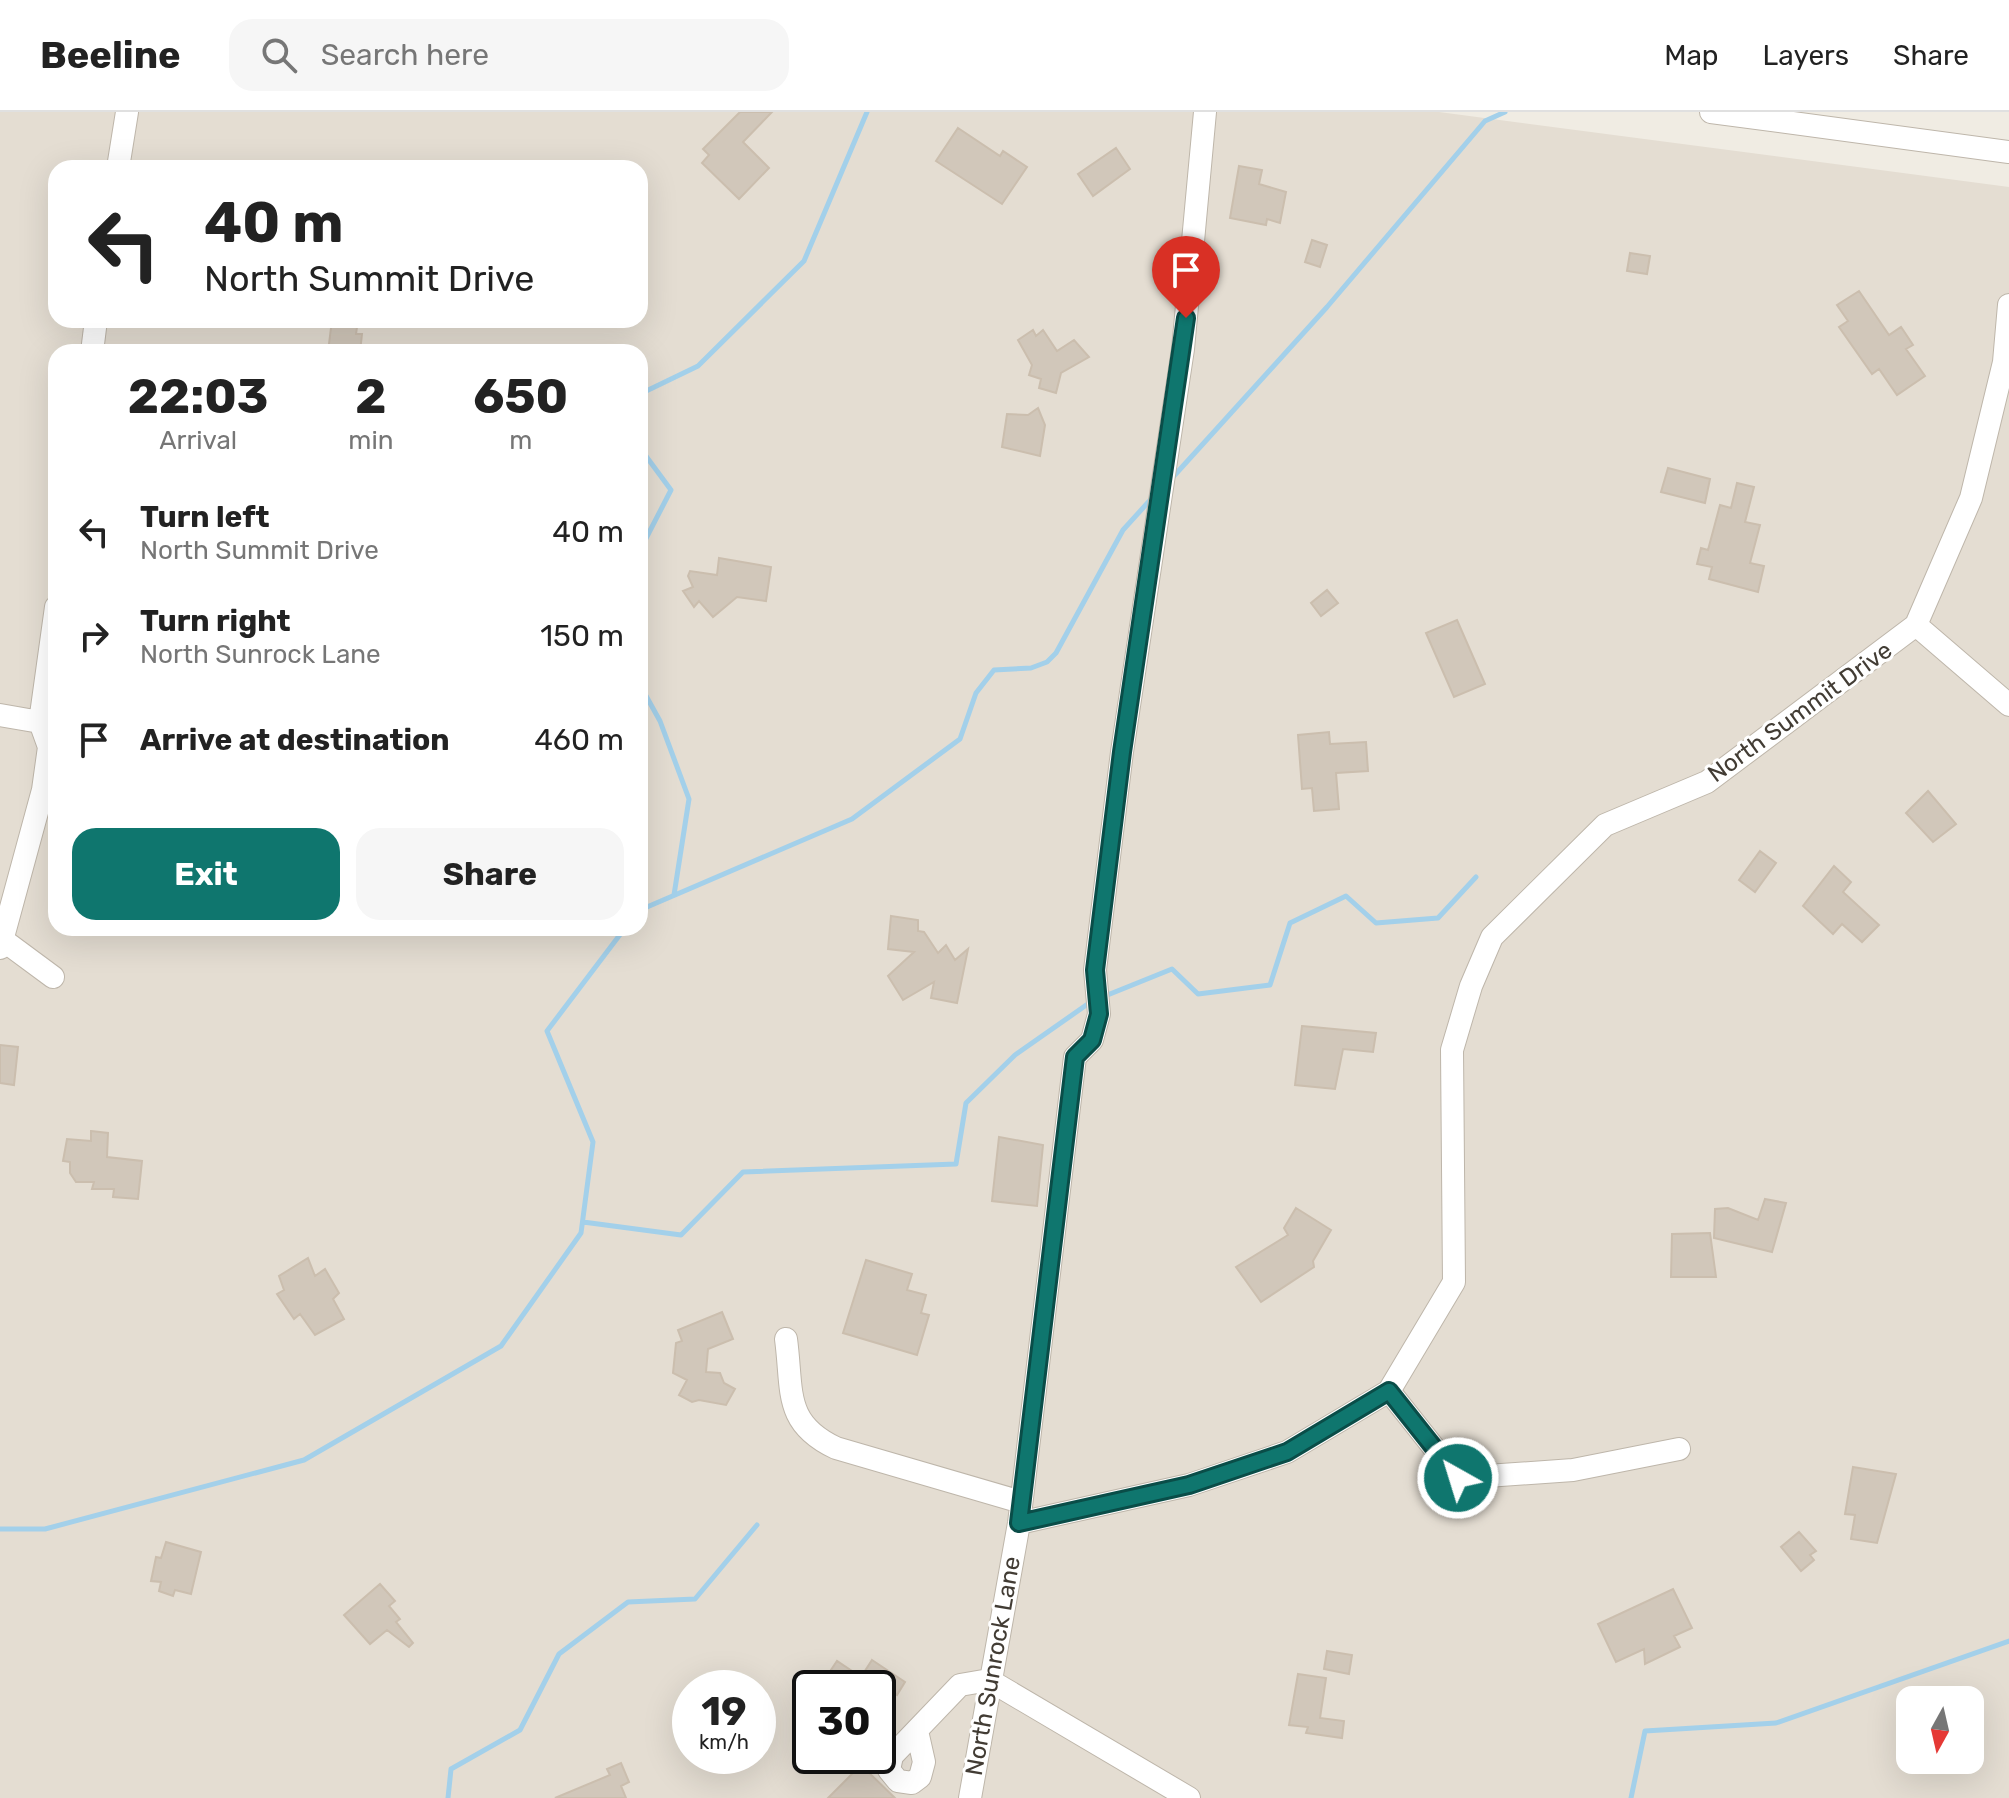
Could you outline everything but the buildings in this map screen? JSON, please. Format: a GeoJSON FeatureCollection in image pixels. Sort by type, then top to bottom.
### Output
{"type":"FeatureCollection","features":[{"type":"Feature","properties":{"kind":"street"},"geometry":{"type":"LineString","coordinates":[[119,160],[127,112]]}},
{"type":"Feature","properties":{"kind":"street","name":"North Sunrock Lane"},"geometry":{"type":"LineString","coordinates":[[970,1798],[1020,1512],[1075,1057],[1092,1040],[1099,1014],[1097,955],[1122,752],[1183,349],[1205,112]]}},
{"type":"Feature","properties":{"kind":"street"},"geometry":{"type":"LineString","coordinates":[[1711,112],[2009,152]]}},
{"type":"Feature","properties":{"kind":"street","name":"North Summit Drive"},"geometry":{"type":"LineString","coordinates":[[1020,1512],[1189,1485],[1287,1452],[1389,1391],[1454,1282],[1452,1050],[1471,986],[1492,937],[1605,825],[1707,782],[1916,625],[1971,498],[2004,362],[2009,305]]}},
{"type":"Feature","properties":{"kind":"street"},"geometry":{"type":"LineString","coordinates":[[1916,625],[2009,705]]}},
{"type":"Feature","properties":{"kind":"street"},"geometry":{"type":"LineString","coordinates":[[48,664],[40,722],[48,744]]}},
{"type":"Feature","properties":{"kind":"street"},"geometry":{"type":"LineString","coordinates":[[0,715],[40,722]]}},
{"type":"Feature","properties":{"kind":"street"},"geometry":{"type":"LineString","coordinates":[[48,754],[43,790],[2,944],[53,977]]}},
{"type":"Feature","properties":{"kind":"street"},"geometry":{"type":"LineString","coordinates":[[786,1339],[794,1408],[802,1427],[816,1438],[836,1448],[1020,1512]]}},
{"type":"Feature","properties":{"kind":"street"},"geometry":{"type":"LineString","coordinates":[[1389,1391],[1458,1478],[1573,1470],[1679,1449]]}},
{"type":"Feature","properties":{"kind":"street"},"geometry":{"type":"LineString","coordinates":[[917,1731],[960,1685],[989,1680],[1189,1798]]}},
{"type":"Feature","properties":{"kind":"shaded area"},"geometry":{"type":"Polygon","coordinates":[[[0,112],[1439,112],[2009,187],[2009,1798],[0,1798],[0,112]]]}},
{"type":"Feature","properties":{"kind":"waterway"},"geometry":{"type":"LineString","coordinates":[[648,390],[698,366],[804,261],[867,112]]}},
{"type":"Feature","properties":{"kind":"waterway"},"geometry":{"type":"LineString","coordinates":[[1173,477],[1327,307],[1485,121],[1505,112]]}},
{"type":"Feature","properties":{"kind":"waterway"},"geometry":{"type":"LineString","coordinates":[[648,459],[671,490],[648,535]]}},
{"type":"Feature","properties":{"kind":"waterway"},"geometry":{"type":"LineString","coordinates":[[648,907],[852,819],[960,739],[976,693],[994,670],[1031,668],[1047,662],[1056,653],[1123,530],[1152,498]]}},
{"type":"Feature","properties":{"kind":"waterway"},"geometry":{"type":"LineString","coordinates":[[648,699],[660,721],[689,799],[674,895]]}},
{"type":"Feature","properties":{"kind":"waterway"},"geometry":{"type":"LineString","coordinates":[[1105,996],[1172,969],[1198,994],[1270,985],[1290,923],[1346,896],[1376,923],[1438,918],[1476,877]]}},
{"type":"Feature","properties":{"kind":"waterway"},"geometry":{"type":"LineString","coordinates":[[0,1529],[45,1529],[304,1460],[501,1346],[581,1233],[593,1142],[547,1031],[619,936]]}},
{"type":"Feature","properties":{"kind":"waterway"},"geometry":{"type":"LineString","coordinates":[[583,1222],[681,1235],[743,1172],[956,1164],[966,1103],[1015,1055],[1092,1001]]}},
{"type":"Feature","properties":{"kind":"waterway"},"geometry":{"type":"LineString","coordinates":[[448,1798],[451,1769],[520,1730],[559,1654],[628,1602],[695,1599],[757,1525]]}},
{"type":"Feature","properties":{"kind":"waterway"},"geometry":{"type":"LineString","coordinates":[[1631,1798],[1645,1731],[1776,1723],[2009,1641]]}},
{"type":"Feature","properties":{"kind":"route"},"geometry":{"type":"LineString","coordinates":[[1186,318],[1122,752],[1095,970],[1099,1014],[1092,1040],[1075,1057],[1019,1523],[1189,1485],[1287,1452],[1389,1391],[1458,1478]]}}]}
